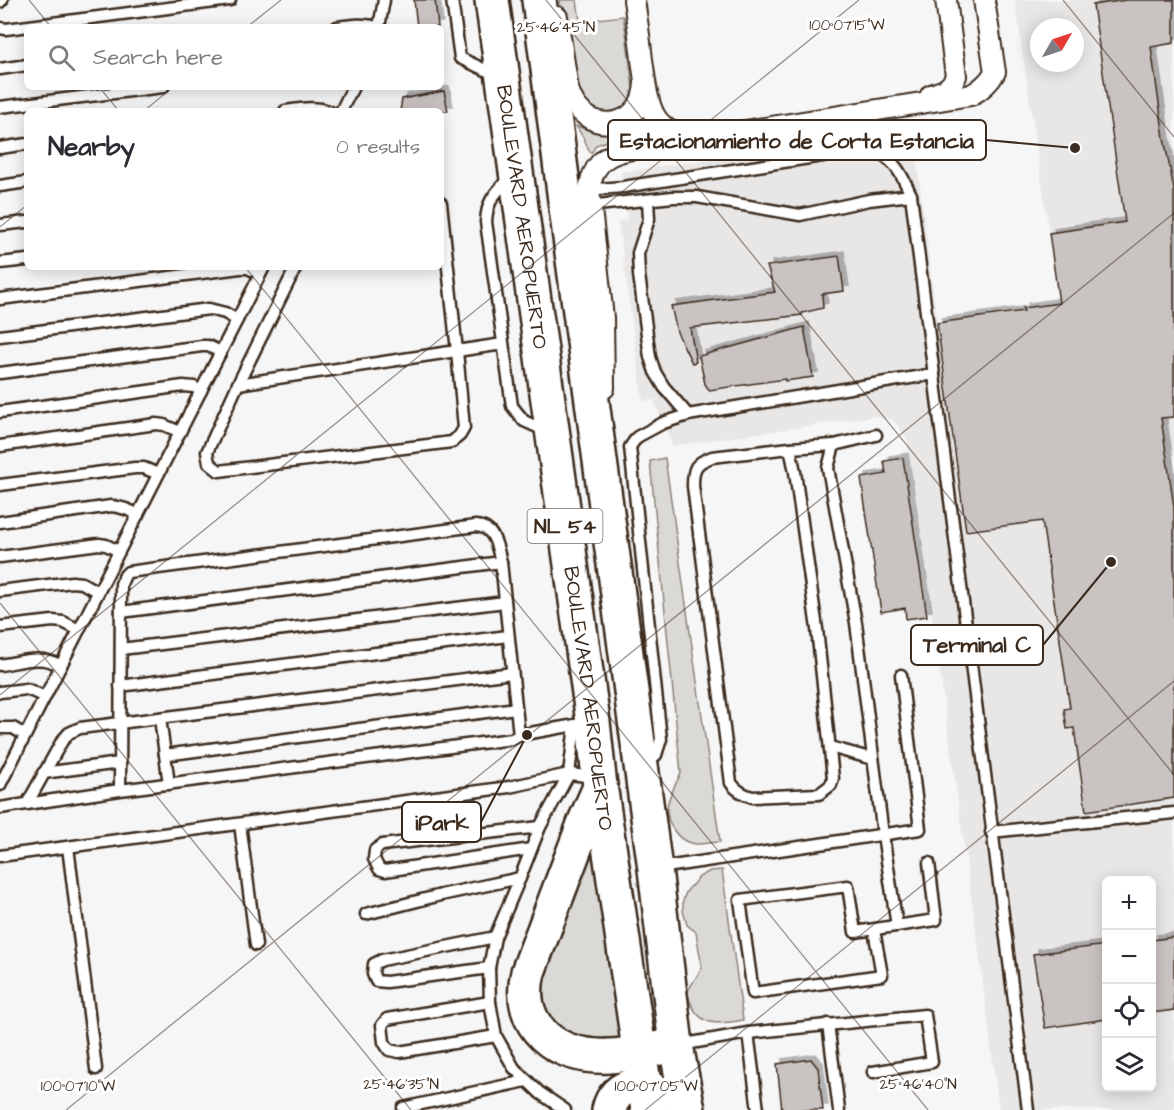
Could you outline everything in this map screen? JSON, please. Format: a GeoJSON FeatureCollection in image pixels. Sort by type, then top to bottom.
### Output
{"type":"FeatureCollection","features":[{"type":"Feature","properties":{"kind":"highway","name":"BOULEVARD AEROPUERTO"},"geometry":{"type":"LineString","coordinates":[[492,0],[552,434],[589,779],[646,1098]]}},
{"type":"Feature","properties":{"kind":"highway","name":"BOULEVARD AEROPUERTO"},"geometry":{"type":"LineString","coordinates":[[539,0],[577,199],[604,489],[656,869],[676,1045],[688,1110]]}},
{"type":"Feature","properties":{"kind":"highway"},"geometry":{"type":"LineString","coordinates":[[589,779],[586,819],[528,972],[526,1005],[536,1026],[552,1042],[572,1052],[596,1056],[621,1055],[676,1045]]}},
{"type":"Feature","properties":{"kind":"highway"},"geometry":{"type":"LineString","coordinates":[[609,1110],[614,1098],[625,1089],[646,1098],[654,1089],[661,1094],[670,1110]]}},
{"type":"Feature","properties":{"kind":"street"},"geometry":{"type":"LineString","coordinates":[[555,0],[568,90],[576,108],[584,116],[602,123],[623,120],[638,107],[643,98],[645,82]]}},
{"type":"Feature","properties":{"kind":"street"},"geometry":{"type":"LineString","coordinates":[[634,0],[645,82],[651,106],[657,118],[666,129],[678,136],[692,139],[706,137]]}},
{"type":"Feature","properties":{"kind":"street"},"geometry":{"type":"LineString","coordinates":[[897,106],[943,92],[954,82],[956,69],[946,0]]}},
{"type":"Feature","properties":{"kind":"street"},"geometry":{"type":"LineString","coordinates":[[577,199],[597,166],[616,152],[971,95],[984,88],[995,72],[984,0]]}},
{"type":"Feature","properties":{"kind":"lane"},"geometry":{"type":"LineString","coordinates":[[45,24],[230,0]]}},
{"type":"Feature","properties":{"kind":"lane"},"geometry":{"type":"LineString","coordinates":[[380,24],[384,0]]}},
{"type":"Feature","properties":{"kind":"lane"},"geometry":{"type":"LineString","coordinates":[[452,0],[460,58],[502,78]]}},
{"type":"Feature","properties":{"kind":"lane"},"geometry":{"type":"LineString","coordinates":[[0,28],[24,27]]}},
{"type":"Feature","properties":{"kind":"lane"},"geometry":{"type":"LineString","coordinates":[[0,69],[24,65]]}},
{"type":"Feature","properties":{"kind":"lane"},"geometry":{"type":"LineString","coordinates":[[0,107],[139,90]]}},
{"type":"Feature","properties":{"kind":"lane"},"geometry":{"type":"LineString","coordinates":[[342,108],[352,90]]}},
{"type":"Feature","properties":{"kind":"lane"},"geometry":{"type":"LineString","coordinates":[[0,148],[24,144]]}},
{"type":"Feature","properties":{"kind":"lane"},"geometry":{"type":"LineString","coordinates":[[577,199],[623,187],[855,151],[880,154],[901,174],[911,195],[1028,1110]]}},
{"type":"Feature","properties":{"kind":"lane"},"geometry":{"type":"LineString","coordinates":[[516,171],[494,195],[486,209],[486,222],[512,406],[524,421],[552,434]]}},
{"type":"Feature","properties":{"kind":"lane"},"geometry":{"type":"LineString","coordinates":[[0,186],[24,183]]}},
{"type":"Feature","properties":{"kind":"lane"},"geometry":{"type":"LineString","coordinates":[[577,199],[648,200],[697,197],[800,215],[869,200],[911,195]]}},
{"type":"Feature","properties":{"kind":"lane"},"geometry":{"type":"LineString","coordinates":[[648,200],[649,219],[638,253],[650,357],[655,372],[664,387],[688,415]]}},
{"type":"Feature","properties":{"kind":"lane"},"geometry":{"type":"LineString","coordinates":[[0,225],[24,222]]}},
{"type":"Feature","properties":{"kind":"lane"},"geometry":{"type":"LineString","coordinates":[[295,270],[207,452],[209,463],[219,471],[452,442],[460,435],[464,428],[444,231]]}},
{"type":"Feature","properties":{"kind":"lane"},"geometry":{"type":"LineString","coordinates":[[0,263],[24,260]]}},
{"type":"Feature","properties":{"kind":"lane"},"geometry":{"type":"LineString","coordinates":[[0,299],[225,270]]}},
{"type":"Feature","properties":{"kind":"lane"},"geometry":{"type":"LineString","coordinates":[[1,778],[26,735],[262,270]]}},
{"type":"Feature","properties":{"kind":"lane"},"geometry":{"type":"LineString","coordinates":[[0,336],[209,309],[225,313],[237,320]]}},
{"type":"Feature","properties":{"kind":"lane"},"geometry":{"type":"LineString","coordinates":[[238,384],[503,344]]}},
{"type":"Feature","properties":{"kind":"lane"},"geometry":{"type":"LineString","coordinates":[[0,374],[202,346],[208,346],[220,352]]}},
{"type":"Feature","properties":{"kind":"lane"},"geometry":{"type":"LineString","coordinates":[[641,764],[656,754],[661,740],[630,447],[637,437],[663,423],[688,415],[934,374]]}},
{"type":"Feature","properties":{"kind":"lane"},"geometry":{"type":"LineString","coordinates":[[0,412],[183,386],[194,387],[201,391]]}},
{"type":"Feature","properties":{"kind":"lane"},"geometry":{"type":"LineString","coordinates":[[0,446],[156,424],[180,432]]}},
{"type":"Feature","properties":{"kind":"lane"},"geometry":{"type":"LineString","coordinates":[[790,448],[817,629],[833,778],[831,785],[819,794],[752,797],[737,791],[732,783],[693,486],[695,468],[701,461],[712,457],[790,448],[834,445],[876,435]]}},
{"type":"Feature","properties":{"kind":"lane"},"geometry":{"type":"LineString","coordinates":[[834,445],[828,468],[856,623],[897,926]]}},
{"type":"Feature","properties":{"kind":"lane"},"geometry":{"type":"LineString","coordinates":[[0,485],[135,468],[144,468],[158,474]]}},
{"type":"Feature","properties":{"kind":"lane"},"geometry":{"type":"LineString","coordinates":[[0,522],[111,506],[138,514]]}},
{"type":"Feature","properties":{"kind":"lane"},"geometry":{"type":"LineString","coordinates":[[120,790],[122,579],[124,575],[132,571],[464,527],[487,528],[495,540],[501,562],[519,735]]}},
{"type":"Feature","properties":{"kind":"lane"},"geometry":{"type":"LineString","coordinates":[[0,557],[99,544],[119,551]]}},
{"type":"Feature","properties":{"kind":"lane"},"geometry":{"type":"LineString","coordinates":[[121,612],[501,562]]}},
{"type":"Feature","properties":{"kind":"lane"},"geometry":{"type":"LineString","coordinates":[[0,591],[72,582],[82,583],[98,592]]}},
{"type":"Feature","properties":{"kind":"lane"},"geometry":{"type":"LineString","coordinates":[[121,649],[505,602]]}},
{"type":"Feature","properties":{"kind":"lane"},"geometry":{"type":"LineString","coordinates":[[0,627],[53,621],[63,622],[79,630]]}},
{"type":"Feature","properties":{"kind":"lane"},"geometry":{"type":"LineString","coordinates":[[120,686],[508,636]]}},
{"type":"Feature","properties":{"kind":"lane"},"geometry":{"type":"LineString","coordinates":[[0,665],[39,659],[52,661],[61,666]]}},
{"type":"Feature","properties":{"kind":"lane"},"geometry":{"type":"LineString","coordinates":[[27,804],[62,741],[75,729],[512,673]]}},
{"type":"Feature","properties":{"kind":"lane"},"geometry":{"type":"LineString","coordinates":[[656,869],[920,829],[901,675]]}},
{"type":"Feature","properties":{"kind":"lane"},"geometry":{"type":"LineString","coordinates":[[0,692],[27,689],[45,697]]}},
{"type":"Feature","properties":{"kind":"lane"},"geometry":{"type":"LineString","coordinates":[[165,755],[516,708]]}},
{"type":"Feature","properties":{"kind":"lane"},"geometry":{"type":"LineString","coordinates":[[160,718],[169,784]]}},
{"type":"Feature","properties":{"kind":"lane"},"geometry":{"type":"LineString","coordinates":[[0,807],[512,739],[519,735],[584,724]]}},
{"type":"Feature","properties":{"kind":"lane"},"geometry":{"type":"LineString","coordinates":[[0,728],[13,728],[26,735]]}},
{"type":"Feature","properties":{"kind":"lane"},"geometry":{"type":"LineString","coordinates":[[830,747],[873,759]]}},
{"type":"Feature","properties":{"kind":"lane"},"geometry":{"type":"LineString","coordinates":[[43,773],[120,763]]}},
{"type":"Feature","properties":{"kind":"lane"},"geometry":{"type":"LineString","coordinates":[[0,856],[509,787],[589,779]]}},
{"type":"Feature","properties":{"kind":"lane"},"geometry":{"type":"LineString","coordinates":[[565,1110],[526,1081],[514,1068],[496,1036],[490,1002],[489,968],[495,937],[540,827],[589,779]]}},
{"type":"Feature","properties":{"kind":"lane"},"geometry":{"type":"LineString","coordinates":[[992,832],[1174,813]]}},
{"type":"Feature","properties":{"kind":"lane"},"geometry":{"type":"LineString","coordinates":[[240,824],[256,945]]}},
{"type":"Feature","properties":{"kind":"lane"},"geometry":{"type":"LineString","coordinates":[[531,849],[385,870],[379,869],[374,859],[375,850],[382,845],[540,827]]}},
{"type":"Feature","properties":{"kind":"lane"},"geometry":{"type":"LineString","coordinates":[[68,847],[96,1069]]}},
{"type":"Feature","properties":{"kind":"lane"},"geometry":{"type":"LineString","coordinates":[[874,930],[882,975],[753,993],[740,900],[848,886],[855,932],[936,920],[928,863]]}},
{"type":"Feature","properties":{"kind":"lane"},"geometry":{"type":"LineString","coordinates":[[366,914],[520,878]]}},
{"type":"Feature","properties":{"kind":"lane"},"geometry":{"type":"LineString","coordinates":[[489,968],[387,982],[376,981],[372,974],[374,964],[382,960],[495,937]]}},
{"type":"Feature","properties":{"kind":"lane"},"geometry":{"type":"LineString","coordinates":[[490,1002],[387,1019],[382,1025],[384,1042],[389,1050],[399,1052],[496,1036]]}},
{"type":"Feature","properties":{"kind":"lane"},"geometry":{"type":"LineString","coordinates":[[676,1045],[828,1024],[926,1015],[932,1062],[873,1072]]}},
{"type":"Feature","properties":{"kind":"lane"},"geometry":{"type":"LineString","coordinates":[[828,1024],[839,1110]]}},
{"type":"Feature","properties":{"kind":"lane"},"geometry":{"type":"LineString","coordinates":[[748,1034],[758,1110]]}},
{"type":"Feature","properties":{"kind":"lane"},"geometry":{"type":"LineString","coordinates":[[403,1108],[526,1081]]}},
{"type":"Feature","properties":{"kind":"shaded area"},"geometry":{"type":"Polygon","coordinates":[[[560,0],[577,0],[580,21],[623,16],[634,97],[618,122],[576,108],[560,0]]]}},
{"type":"Feature","properties":{"kind":"shaded area"},"geometry":{"type":"Polygon","coordinates":[[[1015,0],[1174,0],[1174,1109],[1170,1110],[999,1110],[907,439],[893,420],[875,416],[672,446],[654,400],[643,401],[618,222],[627,219],[621,172],[913,129],[937,323],[1023,311],[1023,308],[1060,308],[1015,0]]]}},
{"type":"Feature","properties":{"kind":"shaded area"},"geometry":{"type":"Polygon","coordinates":[[[642,109],[664,135],[609,140],[596,145],[590,152],[576,126],[599,133],[617,132],[628,125],[642,109]]]}},
{"type":"Feature","properties":{"kind":"shaded area"},"geometry":{"type":"Polygon","coordinates":[[[665,458],[720,842],[689,843],[672,828],[667,814],[669,799],[681,773],[650,461],[665,458]]]}},
{"type":"Feature","properties":{"kind":"shaded area"},"geometry":{"type":"Polygon","coordinates":[[[597,820],[621,1035],[617,1044],[605,1045],[559,1031],[539,1004],[541,963],[597,820]]]}},
{"type":"Feature","properties":{"kind":"shaded area"},"geometry":{"type":"Polygon","coordinates":[[[722,870],[743,1020],[714,1023],[695,1012],[687,992],[702,968],[696,932],[687,925],[683,901],[686,892],[699,877],[710,871],[722,870]]]}},
{"type":"Feature","properties":{"kind":"building"},"geometry":{"type":"Polygon","coordinates":[[[414,0],[435,0],[438,24],[417,24],[414,0]]]}},
{"type":"Feature","properties":{"kind":"building"},"geometry":{"type":"Polygon","coordinates":[[[1126,0],[1174,0],[1174,43],[1151,47],[1174,190],[1174,417],[1161,418],[1174,507],[1174,798],[1086,811],[1074,728],[1067,729],[1064,709],[1070,708],[1042,521],[966,531],[937,323],[1024,311],[1023,308],[1059,303],[1049,233],[1125,222],[1093,5],[1126,0]]]}},
{"type":"Feature","properties":{"kind":"building"},"geometry":{"type":"Polygon","coordinates":[[[444,91],[448,111],[444,111],[444,108],[400,108],[402,99],[444,91]]]}},
{"type":"Feature","properties":{"kind":"building"},"geometry":{"type":"Polygon","coordinates":[[[839,256],[844,291],[822,294],[823,308],[802,313],[802,315],[690,328],[696,362],[692,363],[677,332],[671,306],[775,292],[767,266],[839,256]]]}},
{"type":"Feature","properties":{"kind":"building"},"geometry":{"type":"Polygon","coordinates":[[[804,327],[813,377],[709,390],[705,384],[699,356],[804,327]]]}},
{"type":"Feature","properties":{"kind":"building"},"geometry":{"type":"Polygon","coordinates":[[[903,458],[927,616],[906,619],[905,608],[881,612],[861,478],[886,474],[884,461],[903,458]]]}},
{"type":"Feature","properties":{"kind":"building"},"geometry":{"type":"Polygon","coordinates":[[[1174,937],[1174,1010],[1156,1012],[1156,984],[1156,939],[1174,937]]]}},
{"type":"Feature","properties":{"kind":"building"},"geometry":{"type":"Polygon","coordinates":[[[1102,946],[1102,1020],[1045,1028],[1033,954],[1102,946]]]}},
{"type":"Feature","properties":{"kind":"building"},"geometry":{"type":"Polygon","coordinates":[[[811,1059],[818,1068],[823,1110],[782,1110],[777,1064],[811,1059]]]}},
{"type":"Feature","properties":{"kind":"place","name":"Estacionamiento de Corta Estancia"},"geometry":{"type":"Point","coordinates":[1075,148]}},
{"type":"Feature","properties":{"kind":"place","name":"Terminal C"},"geometry":{"type":"Point","coordinates":[1111,562]}},
{"type":"Feature","properties":{"kind":"place","name":"iPark"},"geometry":{"type":"Point","coordinates":[527,735]}}]}
